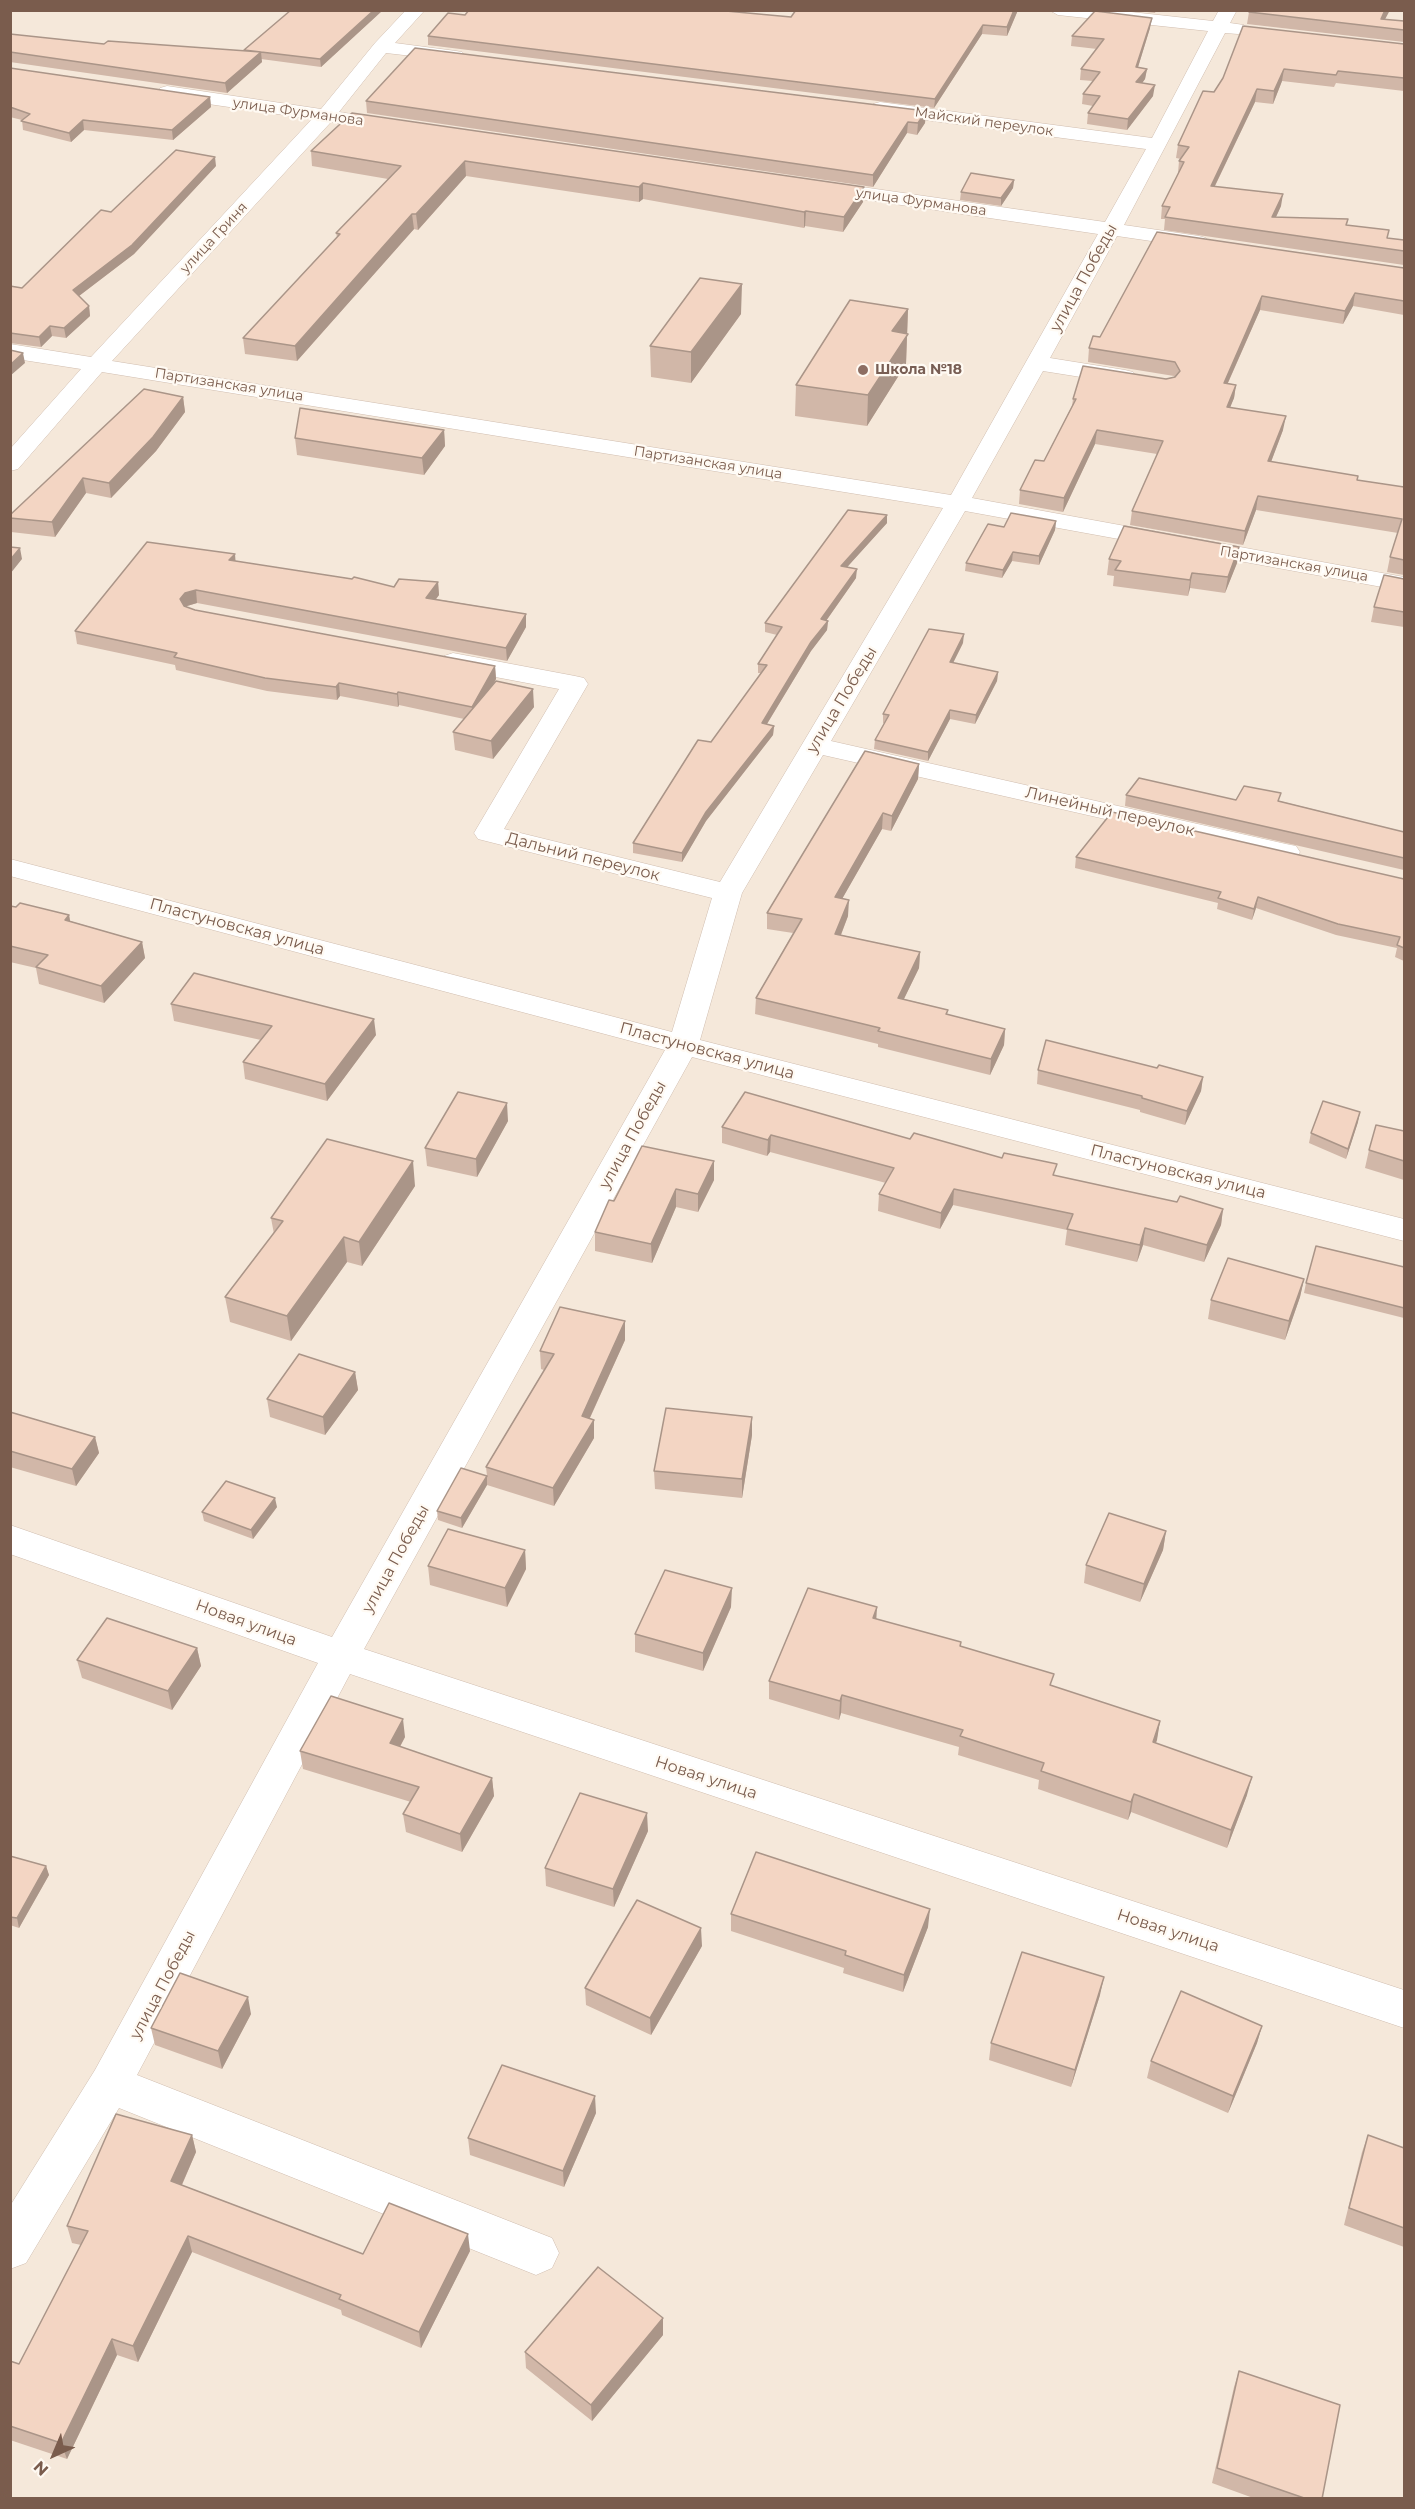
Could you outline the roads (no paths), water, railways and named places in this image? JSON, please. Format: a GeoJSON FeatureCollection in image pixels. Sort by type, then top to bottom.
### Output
{"type":"FeatureCollection","features":[{"type":"Feature","properties":{"kind":"street","name":"улица Гриня"},"geometry":{"type":"LineString","coordinates":[[10,464],[97,364],[326,116],[381,47],[416,10]]}},
{"type":"Feature","properties":{"kind":"street"},"geometry":{"type":"LineString","coordinates":[[1058,10],[1223,19],[1253,31]]}},
{"type":"Feature","properties":{"kind":"street","name":"улица Победы"},"geometry":{"type":"LineString","coordinates":[[10,2248],[110,2084],[341,1656],[683,1045],[728,892],[958,503],[1158,145],[1223,19]]}},
{"type":"Feature","properties":{"kind":"street"},"geometry":{"type":"LineString","coordinates":[[381,47],[474,58]]}},
{"type":"Feature","properties":{"kind":"street","name":"улица Фурманова"},"geometry":{"type":"LineString","coordinates":[[151,90],[408,128]]}},
{"type":"Feature","properties":{"kind":"street","name":"Майский переулок"},"geometry":{"type":"LineString","coordinates":[[858,105],[1158,145]]}},
{"type":"Feature","properties":{"kind":"street","name":"улица Фурманова"},"geometry":{"type":"LineString","coordinates":[[807,185],[1217,245]]}},
{"type":"Feature","properties":{"kind":"street","name":"Партизанская улица"},"geometry":{"type":"LineString","coordinates":[[10,351],[958,503],[1404,584]]}},
{"type":"Feature","properties":{"kind":"street"},"geometry":{"type":"LineString","coordinates":[[1036,363],[1142,380]]}},
{"type":"Feature","properties":{"kind":"street","name":"Дальний переулок"},"geometry":{"type":"LineString","coordinates":[[433,657],[575,684],[488,833],[728,892]]}},
{"type":"Feature","properties":{"kind":"street","name":"Линейный переулок"},"geometry":{"type":"LineString","coordinates":[[815,745],[1315,859]]}},
{"type":"Feature","properties":{"kind":"street","name":"Пластуновская улица"},"geometry":{"type":"LineString","coordinates":[[10,867],[683,1045],[1404,1230]]}},
{"type":"Feature","properties":{"kind":"street","name":"Новая улица"},"geometry":{"type":"LineString","coordinates":[[10,1539],[341,1656],[1404,2009]]}},
{"type":"Feature","properties":{"kind":"street"},"geometry":{"type":"LineString","coordinates":[[110,2084],[536,2253]]}},
{"type":"Feature","properties":{"kind":"place","name":"Школа №18"},"geometry":{"type":"Point","coordinates":[863,370]}}]}
